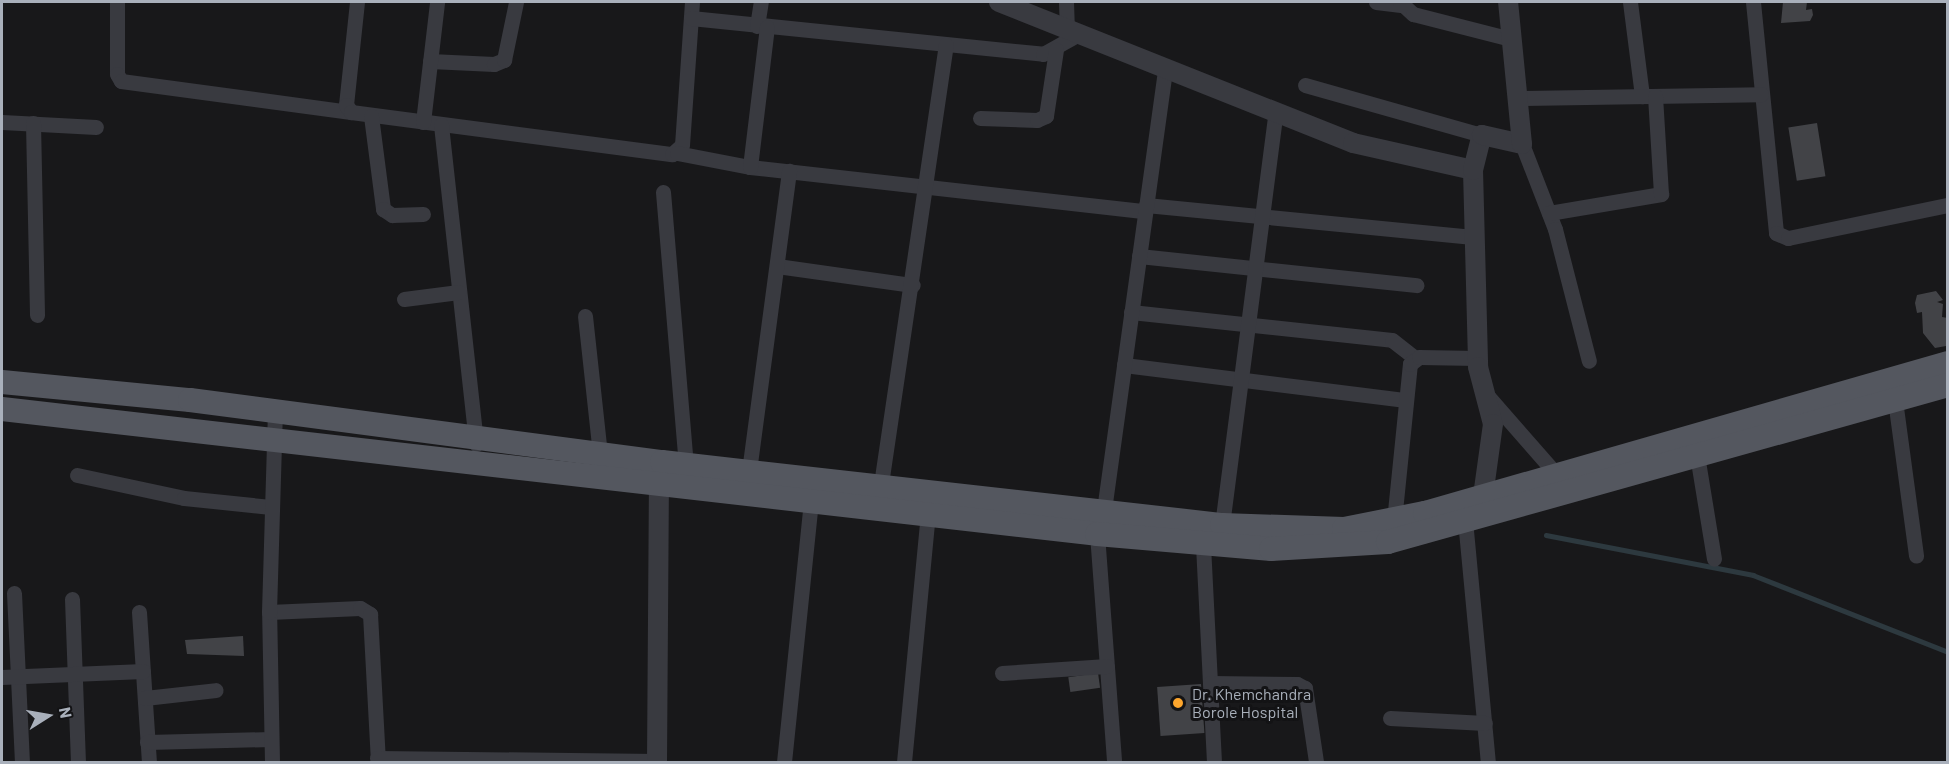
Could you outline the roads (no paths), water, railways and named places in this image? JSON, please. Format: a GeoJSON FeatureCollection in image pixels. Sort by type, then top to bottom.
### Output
{"type":"FeatureCollection","features":[{"type":"Feature","properties":{"kind":"main road"},"geometry":{"type":"LineString","coordinates":[[2,409],[273,437],[600,454],[881,484],[1222,525],[1344,529],[1394,521],[1947,363]]}},
{"type":"Feature","properties":{"kind":"main road"},"geometry":{"type":"LineString","coordinates":[[2,382],[275,411],[659,482],[1203,545],[1351,548],[1465,520],[1947,385]]}},
{"type":"Feature","properties":{"kind":"street"},"geometry":{"type":"LineString","coordinates":[[117,2],[121,81],[371,116],[677,153],[750,167],[1146,208],[1475,237]]}},
{"type":"Feature","properties":{"kind":"street"},"geometry":{"type":"LineString","coordinates":[[351,112],[346,105],[357,2]]}},
{"type":"Feature","properties":{"kind":"street"},"geometry":{"type":"LineString","coordinates":[[423,122],[437,2]]}},
{"type":"Feature","properties":{"kind":"street"},"geometry":{"type":"LineString","coordinates":[[430,61],[494,64],[504,60],[516,2]]}},
{"type":"Feature","properties":{"kind":"street"},"geometry":{"type":"LineString","coordinates":[[677,153],[682,145],[692,2]]}},
{"type":"Feature","properties":{"kind":"street"},"geometry":{"type":"LineString","coordinates":[[750,167],[762,27],[761,2]]}},
{"type":"Feature","properties":{"kind":"street"},"geometry":{"type":"LineString","coordinates":[[999,2],[1353,143],[1473,170]]}},
{"type":"Feature","properties":{"kind":"street"},"geometry":{"type":"LineString","coordinates":[[1066,2],[1073,31]]}},
{"type":"Feature","properties":{"kind":"street"},"geometry":{"type":"LineString","coordinates":[[1376,2],[1400,3],[1413,14],[1511,39]]}},
{"type":"Feature","properties":{"kind":"street"},"geometry":{"type":"LineString","coordinates":[[1508,2],[1522,144],[1549,213],[1589,361]]}},
{"type":"Feature","properties":{"kind":"street"},"geometry":{"type":"LineString","coordinates":[[1549,213],[1660,194],[1648,96],[1630,2]]}},
{"type":"Feature","properties":{"kind":"street"},"geometry":{"type":"LineString","coordinates":[[1753,2],[1773,228],[1780,237],[1947,205]]}},
{"type":"Feature","properties":{"kind":"street"},"geometry":{"type":"LineString","coordinates":[[690,18],[1043,54],[1056,50],[1073,31]]}},
{"type":"Feature","properties":{"kind":"street"},"geometry":{"type":"LineString","coordinates":[[881,484],[928,186],[946,45]]}},
{"type":"Feature","properties":{"kind":"street"},"geometry":{"type":"LineString","coordinates":[[980,118],[1037,120],[1046,116],[1056,50]]}},
{"type":"Feature","properties":{"kind":"street"},"geometry":{"type":"LineString","coordinates":[[1104,510],[1165,68]]}},
{"type":"Feature","properties":{"kind":"street"},"geometry":{"type":"LineString","coordinates":[[1305,85],[1482,135],[1522,144]]}},
{"type":"Feature","properties":{"kind":"street"},"geometry":{"type":"LineString","coordinates":[[1517,98],[1761,94]]}},
{"type":"Feature","properties":{"kind":"street"},"geometry":{"type":"LineString","coordinates":[[1222,525],[1276,112]]}},
{"type":"Feature","properties":{"kind":"street"},"geometry":{"type":"LineString","coordinates":[[371,116],[383,209],[392,215],[423,214]]}},
{"type":"Feature","properties":{"kind":"street"},"geometry":{"type":"LineString","coordinates":[[2,122],[96,127]]}},
{"type":"Feature","properties":{"kind":"street"},"geometry":{"type":"LineString","coordinates":[[33,123],[37,315]]}},
{"type":"Feature","properties":{"kind":"street"},"geometry":{"type":"LineString","coordinates":[[441,125],[477,449]]}},
{"type":"Feature","properties":{"kind":"street"},"geometry":{"type":"LineString","coordinates":[[1482,135],[1473,170],[1477,358],[1492,424],[1483,496]]}},
{"type":"Feature","properties":{"kind":"street"},"geometry":{"type":"LineString","coordinates":[[749,471],[789,171]]}},
{"type":"Feature","properties":{"kind":"street"},"geometry":{"type":"LineString","coordinates":[[663,192],[686,464]]}},
{"type":"Feature","properties":{"kind":"street"},"geometry":{"type":"LineString","coordinates":[[1139,256],[1416,285]]}},
{"type":"Feature","properties":{"kind":"street"},"geometry":{"type":"LineString","coordinates":[[777,266],[913,285]]}},
{"type":"Feature","properties":{"kind":"street"},"geometry":{"type":"LineString","coordinates":[[404,299],[459,292]]}},
{"type":"Feature","properties":{"kind":"street"},"geometry":{"type":"LineString","coordinates":[[1131,312],[1392,340],[1415,358],[1477,358]]}},
{"type":"Feature","properties":{"kind":"street"},"geometry":{"type":"LineString","coordinates":[[585,316],[600,454]]}},
{"type":"Feature","properties":{"kind":"street"},"geometry":{"type":"LineString","coordinates":[[1394,521],[1410,364],[1415,358]]}},
{"type":"Feature","properties":{"kind":"street"},"geometry":{"type":"LineString","coordinates":[[1124,365],[1406,400]]}},
{"type":"Feature","properties":{"kind":"street"},"geometry":{"type":"LineString","coordinates":[[1484,392],[1557,475]]}},
{"type":"Feature","properties":{"kind":"street"},"geometry":{"type":"LineString","coordinates":[[1894,400],[1916,556]]}},
{"type":"Feature","properties":{"kind":"street"},"geometry":{"type":"LineString","coordinates":[[272,762],[269,612],[275,411]]}},
{"type":"Feature","properties":{"kind":"street"},"geometry":{"type":"LineString","coordinates":[[1697,455],[1714,559]]}},
{"type":"Feature","properties":{"kind":"street"},"geometry":{"type":"LineString","coordinates":[[76,475],[184,498],[271,507]]}},
{"type":"Feature","properties":{"kind":"street"},"geometry":{"type":"LineString","coordinates":[[269,612],[360,608],[370,614],[377,760],[657,762],[659,482]]}},
{"type":"Feature","properties":{"kind":"street"},"geometry":{"type":"LineString","coordinates":[[784,762],[811,499]]}},
{"type":"Feature","properties":{"kind":"street"},"geometry":{"type":"LineString","coordinates":[[904,762],[928,513]]}},
{"type":"Feature","properties":{"kind":"street"},"geometry":{"type":"LineString","coordinates":[[1465,520],[1488,762]]}},
{"type":"Feature","properties":{"kind":"street"},"geometry":{"type":"LineString","coordinates":[[1097,534],[1114,762]]}},
{"type":"Feature","properties":{"kind":"street"},"geometry":{"type":"LineString","coordinates":[[1203,545],[1214,762]]}},
{"type":"Feature","properties":{"kind":"street"},"geometry":{"type":"LineString","coordinates":[[14,593],[22,762]]}},
{"type":"Feature","properties":{"kind":"street"},"geometry":{"type":"LineString","coordinates":[[72,598],[78,762]]}},
{"type":"Feature","properties":{"kind":"street"},"geometry":{"type":"LineString","coordinates":[[139,612],[149,762]]}},
{"type":"Feature","properties":{"kind":"street"},"geometry":{"type":"LineString","coordinates":[[1002,673],[1107,666]]}},
{"type":"Feature","properties":{"kind":"street"},"geometry":{"type":"LineString","coordinates":[[2,677],[143,671]]}},
{"type":"Feature","properties":{"kind":"street"},"geometry":{"type":"LineString","coordinates":[[1210,683],[1297,684],[1305,688],[1316,762]]}},
{"type":"Feature","properties":{"kind":"street"},"geometry":{"type":"LineString","coordinates":[[145,698],[216,690]]}},
{"type":"Feature","properties":{"kind":"street"},"geometry":{"type":"LineString","coordinates":[[1390,718],[1485,723]]}},
{"type":"Feature","properties":{"kind":"street"},"geometry":{"type":"LineString","coordinates":[[147,742],[271,739]]}},
{"type":"Feature","properties":{"kind":"waterway"},"geometry":{"type":"LineString","coordinates":[[1546,535],[1753,575],[1948,652]]}},
{"type":"Feature","properties":{"kind":"place","name":"Dr. Khemchandra Borole Hospital"},"geometry":{"type":"Point","coordinates":[1178,703]}}]}
